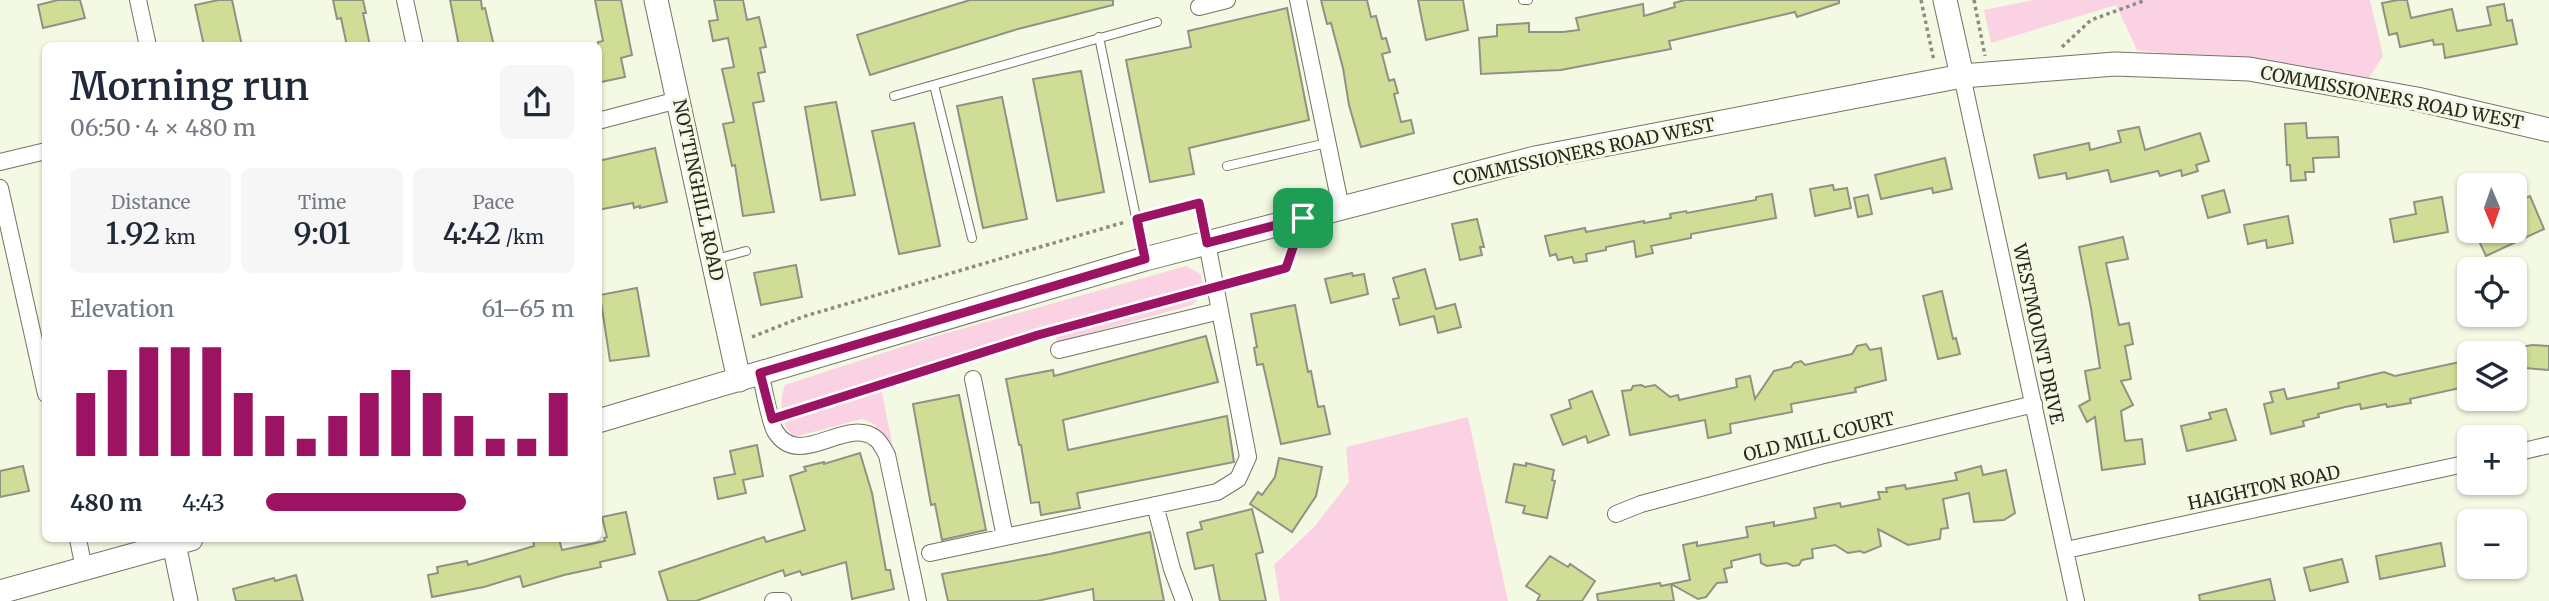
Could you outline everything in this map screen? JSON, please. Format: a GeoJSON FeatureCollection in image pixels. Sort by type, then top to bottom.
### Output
{"type":"FeatureCollection","features":[{"type":"Feature","properties":{"kind":"main road","name":"NOTTINGHILL ROAD"},"geometry":{"type":"LineString","coordinates":[[656,0],[713,260],[750,377]]}},
{"type":"Feature","properties":{"kind":"main road"},"geometry":{"type":"LineString","coordinates":[[1945,0],[1962,76]]}},
{"type":"Feature","properties":{"kind":"main road","name":"COMMISSIONERS ROAD WEST"},"geometry":{"type":"LineString","coordinates":[[602,420],[1145,259],[1535,158],[1962,76],[2115,64],[2249,69],[2417,99],[2549,130]]}},
{"type":"Feature","properties":{"kind":"main road"},"geometry":{"type":"LineString","coordinates":[[0,592],[178,542]]}},
{"type":"Feature","properties":{"kind":"main road"},"geometry":{"type":"LineString","coordinates":[[182,542],[186,601]]}},
{"type":"Feature","properties":{"kind":"street"},"geometry":{"type":"LineString","coordinates":[[138,0],[147,42]]}},
{"type":"Feature","properties":{"kind":"street"},"geometry":{"type":"LineString","coordinates":[[405,0],[414,42]]}},
{"type":"Feature","properties":{"kind":"street"},"geometry":{"type":"LineString","coordinates":[[1199,7],[1227,0]]}},
{"type":"Feature","properties":{"kind":"street"},"geometry":{"type":"LineString","coordinates":[[1298,0],[1341,208]]}},
{"type":"Feature","properties":{"kind":"street","name":"WESTMOUNT DRIVE"},"geometry":{"type":"LineString","coordinates":[[1962,76],[2076,601]]}},
{"type":"Feature","properties":{"kind":"street"},"geometry":{"type":"LineString","coordinates":[[602,120],[678,100]]}},
{"type":"Feature","properties":{"kind":"street"},"geometry":{"type":"LineString","coordinates":[[0,162],[42,152]]}},
{"type":"Feature","properties":{"kind":"street"},"geometry":{"type":"LineString","coordinates":[[0,188],[42,376]]}},
{"type":"Feature","properties":{"kind":"street"},"geometry":{"type":"LineString","coordinates":[[930,553],[1217,492],[1238,480],[1248,457],[1207,243]]}},
{"type":"Feature","properties":{"kind":"street"},"geometry":{"type":"LineString","coordinates":[[1059,350],[1220,311]]}},
{"type":"Feature","properties":{"kind":"street"},"geometry":{"type":"LineString","coordinates":[[750,377],[772,419],[775,431],[788,444],[807,446],[856,431],[875,438],[887,456],[918,601]]}},
{"type":"Feature","properties":{"kind":"street"},"geometry":{"type":"LineString","coordinates":[[973,379],[1005,537]]}},
{"type":"Feature","properties":{"kind":"street","name":"OLD MILL COURT"},"geometry":{"type":"LineString","coordinates":[[1616,514],[1641,504],[1807,460],[2034,404]]}},
{"type":"Feature","properties":{"kind":"street"},"geometry":{"type":"LineString","coordinates":[[2527,450],[2549,445]]}},
{"type":"Feature","properties":{"kind":"street","name":"HAIGHTON ROAD"},"geometry":{"type":"LineString","coordinates":[[2066,550],[2457,466]]}},
{"type":"Feature","properties":{"kind":"street"},"geometry":{"type":"LineString","coordinates":[[1155,505],[1172,569],[1184,601]]}},
{"type":"Feature","properties":{"kind":"street"},"geometry":{"type":"LineString","coordinates":[[79,542],[84,569]]}},
{"type":"Feature","properties":{"kind":"street"},"geometry":{"type":"LineString","coordinates":[[773,601],[783,601]]}},
{"type":"Feature","properties":{"kind":"lane"},"geometry":{"type":"LineString","coordinates":[[894,96],[1157,22]]}},
{"type":"Feature","properties":{"kind":"lane"},"geometry":{"type":"LineString","coordinates":[[1098,37],[1145,259]]}},
{"type":"Feature","properties":{"kind":"lane"},"geometry":{"type":"LineString","coordinates":[[934,85],[972,238]]}},
{"type":"Feature","properties":{"kind":"lane"},"geometry":{"type":"LineString","coordinates":[[1227,166],[1327,143]]}},
{"type":"Feature","properties":{"kind":"lane"},"geometry":{"type":"LineString","coordinates":[[713,260],[746,251]]}},
{"type":"Feature","properties":{"kind":"path"},"geometry":{"type":"LineString","coordinates":[[1921,0],[1939,80]]}},
{"type":"Feature","properties":{"kind":"path"},"geometry":{"type":"LineString","coordinates":[[1973,0],[1989,74]]}},
{"type":"Feature","properties":{"kind":"path"},"geometry":{"type":"LineString","coordinates":[[2037,70],[2091,20],[2146,0]]}},
{"type":"Feature","properties":{"kind":"path"},"geometry":{"type":"LineString","coordinates":[[752,337],[802,317],[1199,203],[1207,243]]}},
{"type":"Feature","properties":{"kind":"path"},"geometry":{"type":"LineString","coordinates":[[772,419],[1038,335],[1286,268],[1303,218]]}},
{"type":"Feature","properties":{"kind":"shaded area"},"geometry":{"type":"Polygon","coordinates":[[[2033,0],[2370,0],[2383,56],[2369,78],[2137,50],[2116,5],[1991,43],[1984,10],[2033,0]]]}},
{"type":"Feature","properties":{"kind":"shaded area"},"geometry":{"type":"Polygon","coordinates":[[[1186,266],[1201,274],[1201,291],[1192,305],[1058,342],[1055,337],[881,388],[893,447],[874,424],[862,419],[794,437],[783,420],[782,398],[785,385],[929,338],[1186,266]]]}},
{"type":"Feature","properties":{"kind":"shaded area"},"geometry":{"type":"Polygon","coordinates":[[[1468,417],[1508,601],[1280,601],[1274,565],[1315,526],[1349,482],[1346,447],[1468,417]]]}},
{"type":"Feature","properties":{"kind":"building"},"geometry":{"type":"Polygon","coordinates":[[[58,0],[80,0],[85,18],[43,28],[38,5],[58,0]]]}},
{"type":"Feature","properties":{"kind":"building"},"geometry":{"type":"Polygon","coordinates":[[[232,0],[241,42],[203,42],[195,5],[232,0]]]}},
{"type":"Feature","properties":{"kind":"building"},"geometry":{"type":"Polygon","coordinates":[[[333,0],[363,0],[369,42],[346,42],[341,18],[337,19],[333,0]]]}},
{"type":"Feature","properties":{"kind":"building"},"geometry":{"type":"Polygon","coordinates":[[[450,0],[481,0],[493,42],[458,42],[450,0]]]}},
{"type":"Feature","properties":{"kind":"building"},"geometry":{"type":"Polygon","coordinates":[[[595,0],[621,0],[632,55],[621,58],[625,77],[602,82],[602,42],[598,42],[603,41],[595,0]]]}},
{"type":"Feature","properties":{"kind":"building"},"geometry":{"type":"Polygon","coordinates":[[[714,0],[743,0],[747,20],[759,17],[766,47],[760,48],[765,72],[758,73],[764,101],[753,103],[774,212],[743,216],[735,165],[732,166],[723,124],[734,122],[722,69],[734,67],[728,38],[713,41],[709,21],[718,20],[714,0]]]}},
{"type":"Feature","properties":{"kind":"building"},"geometry":{"type":"Polygon","coordinates":[[[970,0],[1113,0],[1113,5],[1018,29],[870,75],[857,35],[970,0]]]}},
{"type":"Feature","properties":{"kind":"building"},"geometry":{"type":"Polygon","coordinates":[[[1321,0],[1367,0],[1371,17],[1376,16],[1382,39],[1386,38],[1390,52],[1382,54],[1389,81],[1394,79],[1398,93],[1394,94],[1401,122],[1411,120],[1414,133],[1361,147],[1331,23],[1327,24],[1321,0]]]}},
{"type":"Feature","properties":{"kind":"building"},"geometry":{"type":"Polygon","coordinates":[[[1418,0],[1463,0],[1468,30],[1426,40],[1418,0]]]}},
{"type":"Feature","properties":{"kind":"building"},"geometry":{"type":"Polygon","coordinates":[[[1685,0],[1839,0],[1839,3],[1797,17],[1795,12],[1669,41],[1671,49],[1561,70],[1481,74],[1479,38],[1497,36],[1497,25],[1529,23],[1529,32],[1579,30],[1576,18],[1643,4],[1644,16],[1675,7],[1674,3],[1685,0]]]}},
{"type":"Feature","properties":{"kind":"building"},"geometry":{"type":"Polygon","coordinates":[[[2407,0],[2411,18],[2452,9],[2457,31],[2491,25],[2487,7],[2504,4],[2507,21],[2512,20],[2517,44],[2445,58],[2443,44],[2434,45],[2433,40],[2400,47],[2397,33],[2389,35],[2382,3],[2407,0]]]}},
{"type":"Feature","properties":{"kind":"building"},"geometry":{"type":"Polygon","coordinates":[[[1287,8],[1309,120],[1189,148],[1194,174],[1150,182],[1126,60],[1191,47],[1188,31],[1287,8]]]}},
{"type":"Feature","properties":{"kind":"building"},"geometry":{"type":"Polygon","coordinates":[[[1081,71],[1104,192],[1057,201],[1033,79],[1081,71]]]}},
{"type":"Feature","properties":{"kind":"building"},"geometry":{"type":"Polygon","coordinates":[[[1002,97],[1027,219],[983,228],[957,106],[1002,97]]]}},
{"type":"Feature","properties":{"kind":"building"},"geometry":{"type":"Polygon","coordinates":[[[836,102],[855,195],[821,200],[805,107],[836,102]]]}},
{"type":"Feature","properties":{"kind":"building"},"geometry":{"type":"Polygon","coordinates":[[[914,123],[940,246],[899,254],[872,131],[914,123]]]}},
{"type":"Feature","properties":{"kind":"building"},"geometry":{"type":"Polygon","coordinates":[[[2306,123],[2307,138],[2338,137],[2339,157],[2313,158],[2314,172],[2305,172],[2306,180],[2291,181],[2290,165],[2287,165],[2285,124],[2306,123]]]}},
{"type":"Feature","properties":{"kind":"building"},"geometry":{"type":"Polygon","coordinates":[[[2139,127],[2145,150],[2200,133],[2209,161],[2196,165],[2198,171],[2182,176],[2181,170],[2160,176],[2158,171],[2111,182],[2108,170],[2067,179],[2066,173],[2039,178],[2034,155],[2089,143],[2090,150],[2121,142],[2118,131],[2139,127]]]}},
{"type":"Feature","properties":{"kind":"building"},"geometry":{"type":"Polygon","coordinates":[[[655,148],[667,202],[640,208],[634,208],[633,203],[602,209],[602,160],[655,148]]]}},
{"type":"Feature","properties":{"kind":"building"},"geometry":{"type":"Polygon","coordinates":[[[1945,158],[1952,189],[1933,193],[1932,188],[1881,199],[1875,175],[1945,158]]]}},
{"type":"Feature","properties":{"kind":"building"},"geometry":{"type":"Polygon","coordinates":[[[1833,185],[1834,190],[1847,188],[1851,208],[1815,216],[1810,189],[1833,185]]]}},
{"type":"Feature","properties":{"kind":"building"},"geometry":{"type":"Polygon","coordinates":[[[2224,190],[2230,212],[2208,218],[2202,196],[2224,190]]]}},
{"type":"Feature","properties":{"kind":"building"},"geometry":{"type":"Polygon","coordinates":[[[1772,194],[1776,218],[1691,234],[1691,238],[1651,246],[1653,253],[1636,257],[1634,241],[1586,254],[1587,261],[1574,263],[1572,257],[1558,260],[1556,254],[1550,256],[1545,236],[1585,228],[1586,232],[1644,223],[1671,218],[1670,214],[1756,200],[1756,197],[1772,194]]]}},
{"type":"Feature","properties":{"kind":"building"},"geometry":{"type":"Polygon","coordinates":[[[1868,195],[1872,214],[1858,217],[1854,198],[1868,195]]]}},
{"type":"Feature","properties":{"kind":"building"},"geometry":{"type":"Polygon","coordinates":[[[2530,196],[2544,229],[2527,237],[2527,197],[2530,196]]]}},
{"type":"Feature","properties":{"kind":"building"},"geometry":{"type":"Polygon","coordinates":[[[2442,197],[2448,232],[2394,242],[2390,219],[2416,214],[2414,202],[2442,197]]]}},
{"type":"Feature","properties":{"kind":"building"},"geometry":{"type":"Polygon","coordinates":[[[2288,216],[2293,243],[2267,248],[2266,240],[2248,244],[2244,225],[2288,216]]]}},
{"type":"Feature","properties":{"kind":"building"},"geometry":{"type":"Polygon","coordinates":[[[1477,219],[1484,247],[1480,247],[1482,255],[1460,260],[1452,224],[1477,219]]]}},
{"type":"Feature","properties":{"kind":"building"},"geometry":{"type":"Polygon","coordinates":[[[2123,237],[2128,259],[2106,263],[2119,325],[2129,323],[2133,344],[2125,346],[2131,379],[2121,381],[2133,405],[2121,411],[2125,441],[2142,439],[2145,464],[2102,470],[2095,417],[2087,422],[2079,406],[2090,400],[2085,371],[2100,368],[2079,247],[2123,237]]]}},
{"type":"Feature","properties":{"kind":"building"},"geometry":{"type":"Polygon","coordinates":[[[2480,243],[2514,243],[2486,256],[2480,243]]]}},
{"type":"Feature","properties":{"kind":"building"},"geometry":{"type":"Polygon","coordinates":[[[796,265],[802,297],[761,305],[754,273],[796,265]]]}},
{"type":"Feature","properties":{"kind":"building"},"geometry":{"type":"Polygon","coordinates":[[[1425,269],[1436,309],[1455,304],[1461,327],[1438,333],[1434,316],[1400,325],[1393,299],[1399,298],[1393,278],[1425,269]]]}},
{"type":"Feature","properties":{"kind":"building"},"geometry":{"type":"Polygon","coordinates":[[[1352,273],[1353,276],[1364,274],[1368,294],[1331,303],[1325,279],[1352,273]]]}},
{"type":"Feature","properties":{"kind":"building"},"geometry":{"type":"Polygon","coordinates":[[[637,288],[649,356],[610,361],[602,295],[637,288]]]}},
{"type":"Feature","properties":{"kind":"building"},"geometry":{"type":"Polygon","coordinates":[[[1942,291],[1953,339],[1956,338],[1960,354],[1938,359],[1923,296],[1942,291]]]}},
{"type":"Feature","properties":{"kind":"building"},"geometry":{"type":"Polygon","coordinates":[[[1295,305],[1308,372],[1311,371],[1318,407],[1324,406],[1330,434],[1281,444],[1263,364],[1257,365],[1254,348],[1257,347],[1251,314],[1295,305]]]}},
{"type":"Feature","properties":{"kind":"building"},"geometry":{"type":"Polygon","coordinates":[[[1206,336],[1218,382],[1063,420],[1068,450],[1227,416],[1234,462],[1077,493],[1080,508],[1041,515],[1039,502],[1031,503],[1006,379],[1053,370],[1054,376],[1206,336]]]}},
{"type":"Feature","properties":{"kind":"building"},"geometry":{"type":"Polygon","coordinates":[[[1866,344],[1870,350],[1881,348],[1886,380],[1855,388],[1856,392],[1791,404],[1792,412],[1730,424],[1731,433],[1708,438],[1705,420],[1630,435],[1622,391],[1631,390],[1633,386],[1655,385],[1670,397],[1678,395],[1679,400],[1737,387],[1736,379],[1750,376],[1755,399],[1774,371],[1791,367],[1801,361],[1805,365],[1852,354],[1857,346],[1866,344]]]}},
{"type":"Feature","properties":{"kind":"building"},"geometry":{"type":"Polygon","coordinates":[[[2527,346],[2549,346],[2549,370],[2527,368],[2527,346]]]}},
{"type":"Feature","properties":{"kind":"building"},"geometry":{"type":"Polygon","coordinates":[[[2457,363],[2457,389],[2410,399],[2411,403],[2387,407],[2386,404],[2361,409],[2360,404],[2345,407],[2318,414],[2319,417],[2303,421],[2304,426],[2271,434],[2264,404],[2273,402],[2270,392],[2284,389],[2287,399],[2339,388],[2338,383],[2384,372],[2395,376],[2457,363]]]}},
{"type":"Feature","properties":{"kind":"building"},"geometry":{"type":"Polygon","coordinates":[[[1592,391],[1609,435],[1588,443],[1586,436],[1563,445],[1551,415],[1571,408],[1569,400],[1592,391]]]}},
{"type":"Feature","properties":{"kind":"building"},"geometry":{"type":"Polygon","coordinates":[[[959,395],[986,530],[942,540],[935,504],[931,505],[913,404],[959,395]]]}},
{"type":"Feature","properties":{"kind":"building"},"geometry":{"type":"Polygon","coordinates":[[[2226,409],[2236,440],[2187,451],[2181,426],[2211,419],[2209,413],[2226,409]]]}},
{"type":"Feature","properties":{"kind":"building"},"geometry":{"type":"Polygon","coordinates":[[[757,445],[763,476],[743,480],[746,493],[718,499],[714,478],[735,474],[730,451],[757,445]]]}},
{"type":"Feature","properties":{"kind":"building"},"geometry":{"type":"Polygon","coordinates":[[[860,453],[872,493],[886,570],[890,570],[894,589],[852,599],[846,562],[802,575],[800,571],[785,576],[783,570],[696,601],[668,601],[659,572],[764,537],[766,542],[805,530],[790,476],[806,471],[804,467],[860,453]]]}},
{"type":"Feature","properties":{"kind":"building"},"geometry":{"type":"Polygon","coordinates":[[[1279,458],[1322,467],[1316,496],[1292,532],[1250,504],[1258,492],[1262,495],[1275,477],[1279,458]]]}},
{"type":"Feature","properties":{"kind":"building"},"geometry":{"type":"Polygon","coordinates":[[[1526,463],[1554,470],[1552,480],[1555,481],[1547,518],[1523,513],[1525,506],[1506,502],[1514,464],[1526,466],[1526,463]]]}},
{"type":"Feature","properties":{"kind":"building"},"geometry":{"type":"Polygon","coordinates":[[[23,466],[29,491],[0,497],[0,471],[23,466]]]}},
{"type":"Feature","properties":{"kind":"building"},"geometry":{"type":"Polygon","coordinates":[[[1981,466],[1983,475],[2006,470],[2015,513],[2004,520],[1974,522],[1969,493],[1943,499],[1948,528],[1941,529],[1940,539],[1908,545],[1878,529],[1881,546],[1864,553],[1848,553],[1835,545],[1812,549],[1813,558],[1802,560],[1799,565],[1793,566],[1787,563],[1767,566],[1761,563],[1760,554],[1731,561],[1732,567],[1724,569],[1727,582],[1717,583],[1706,597],[1698,599],[1671,584],[1690,580],[1683,545],[1697,542],[1697,546],[1748,537],[1746,527],[1774,522],[1774,526],[1816,518],[1814,508],[1840,503],[1841,507],[1880,499],[1878,492],[1887,492],[1886,488],[1905,485],[1906,489],[1957,480],[1955,473],[1981,466]]]}},
{"type":"Feature","properties":{"kind":"building"},"geometry":{"type":"Polygon","coordinates":[[[1252,509],[1263,552],[1256,554],[1266,601],[1220,601],[1213,565],[1195,569],[1187,533],[1202,529],[1200,522],[1252,509]]]}},
{"type":"Feature","properties":{"kind":"building"},"geometry":{"type":"Polygon","coordinates":[[[626,512],[635,554],[600,562],[601,567],[523,587],[520,576],[484,587],[432,597],[428,575],[438,573],[437,567],[467,561],[468,565],[534,546],[533,542],[560,542],[562,550],[602,542],[607,537],[602,517],[626,512]]]}},
{"type":"Feature","properties":{"kind":"building"},"geometry":{"type":"Polygon","coordinates":[[[1150,532],[1164,601],[1094,601],[1093,589],[1037,601],[948,601],[942,574],[1150,532]]]}},
{"type":"Feature","properties":{"kind":"building"},"geometry":{"type":"Polygon","coordinates":[[[2441,543],[2445,566],[2380,579],[2376,556],[2441,543]]]}},
{"type":"Feature","properties":{"kind":"building"},"geometry":{"type":"Polygon","coordinates":[[[1550,556],[1568,567],[1570,564],[1595,581],[1582,601],[1537,601],[1540,595],[1526,586],[1550,556]]]}},
{"type":"Feature","properties":{"kind":"building"},"geometry":{"type":"Polygon","coordinates":[[[2342,559],[2348,582],[2310,591],[2304,568],[2342,559]]]}},
{"type":"Feature","properties":{"kind":"building"},"geometry":{"type":"Polygon","coordinates":[[[296,575],[303,601],[236,601],[233,589],[296,575]]]}},
{"type":"Feature","properties":{"kind":"building"},"geometry":{"type":"Polygon","coordinates":[[[2270,579],[2275,601],[2200,601],[2199,595],[2270,579]]]}},
{"type":"Feature","properties":{"kind":"building"},"geometry":{"type":"Polygon","coordinates":[[[1660,583],[1661,586],[1671,584],[1674,601],[1598,601],[1597,594],[1660,583]]]}},
{"type":"Feature","properties":{"kind":"route"},"geometry":{"type":"LineString","coordinates":[[1199,203],[1207,243],[1303,218],[1286,268],[1038,335],[772,419],[760,373],[1145,259],[1137,219],[1199,203]]}}]}
